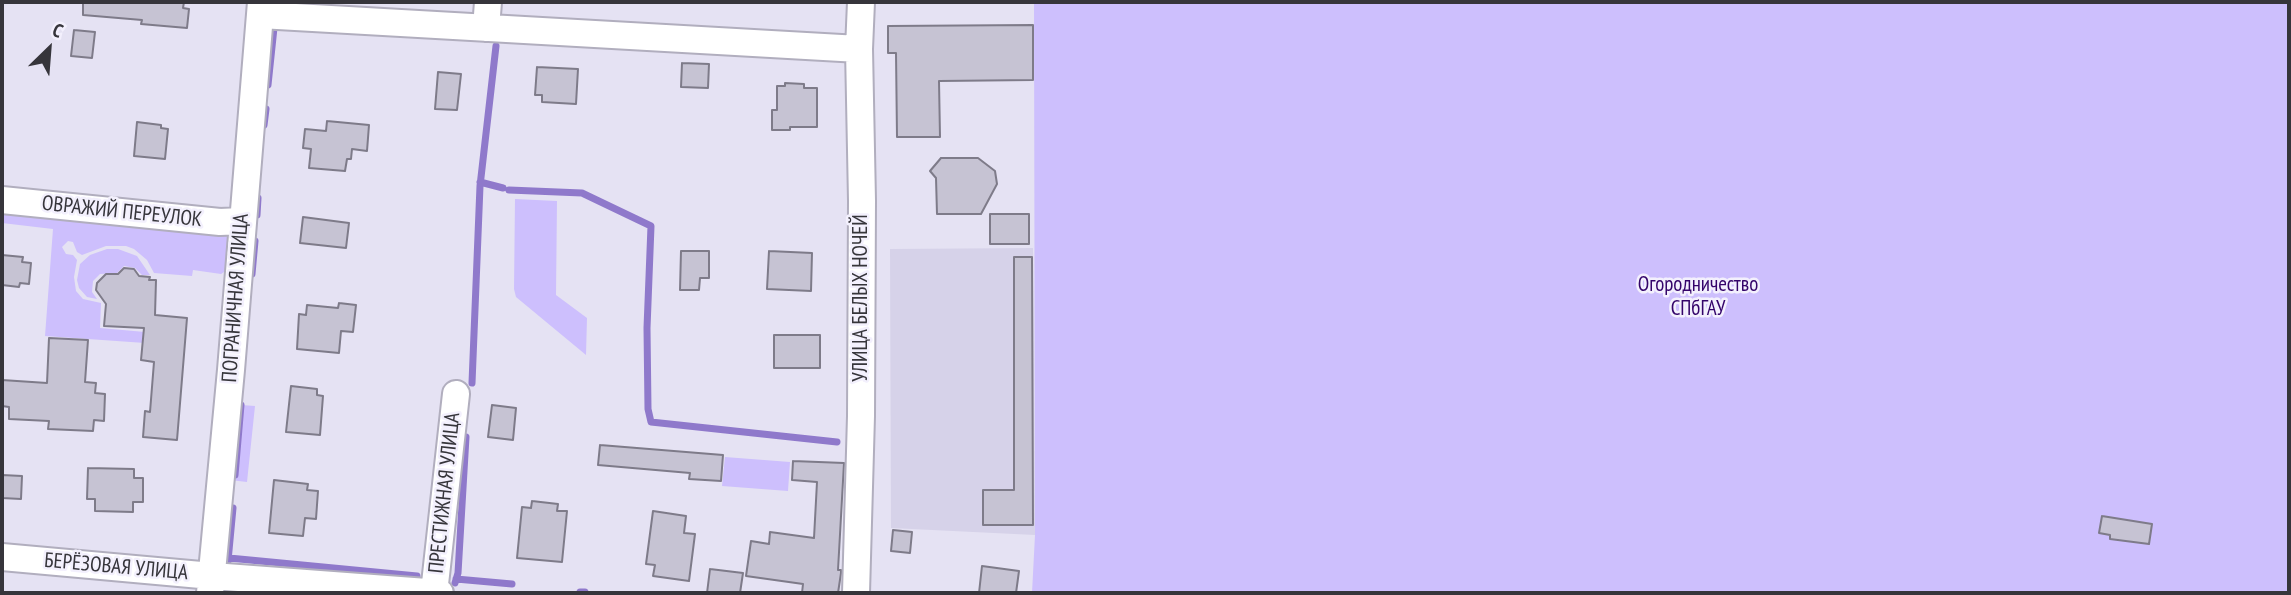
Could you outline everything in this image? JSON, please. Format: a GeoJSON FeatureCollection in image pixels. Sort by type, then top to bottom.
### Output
{"type":"FeatureCollection","features":[{"type":"Feature","properties":{"kind":"street"},"geometry":{"type":"LineString","coordinates":[[486,28],[488,2]]}},
{"type":"Feature","properties":{"kind":"street","name":"УЛИЦА БЕЛЫХ НОЧЕЙ"},"geometry":{"type":"LineString","coordinates":[[856,593],[861,416],[861,2]]}},
{"type":"Feature","properties":{"kind":"street"},"geometry":{"type":"LineString","coordinates":[[260,9],[486,28],[859,49]]}},
{"type":"Feature","properties":{"kind":"street","name":"ПОГРАНИЧНАЯ УЛИЦА"},"geometry":{"type":"LineString","coordinates":[[211,585],[260,9]]}},
{"type":"Feature","properties":{"kind":"street","name":"ОВРАЖИЙ ПЕРЕУЛОК"},"geometry":{"type":"LineString","coordinates":[[2,200],[219,222],[242,221]]}},
{"type":"Feature","properties":{"kind":"street","name":"ПРЕСТИЖНАЯ УЛИЦА"},"geometry":{"type":"LineString","coordinates":[[433,593],[456,394]]}},
{"type":"Feature","properties":{"kind":"street","name":"БЕРЁЗОВАЯ УЛИЦА"},"geometry":{"type":"LineString","coordinates":[[2,557],[211,585],[440,593]]}},
{"type":"Feature","properties":{"kind":"shaded area"},"geometry":{"type":"Polygon","coordinates":[[[1033,248],[1035,535],[891,528],[890,249],[1033,248]]]}},
{"type":"Feature","properties":{"kind":"green space","name":"Огородничество СПбГАУ"},"geometry":{"type":"Polygon","coordinates":[[[1034,2],[2289,2],[2289,593],[1032,593],[1035,535],[1034,2]]]}},
{"type":"Feature","properties":{"kind":"green space"},"geometry":{"type":"Polygon","coordinates":[[[515,199],[557,201],[556,295],[587,318],[586,355],[516,297],[515,199]]]}},
{"type":"Feature","properties":{"kind":"green space"},"geometry":{"type":"Polygon","coordinates":[[[2,205],[228,234],[232,240],[230,268],[221,274],[193,270],[192,276],[154,273],[147,260],[126,246],[106,246],[82,255],[77,252],[73,242],[68,241],[62,247],[66,254],[73,255],[77,260],[74,277],[76,291],[83,299],[101,303],[100,328],[145,332],[145,343],[45,336],[53,229],[2,223],[2,205]]]}},
{"type":"Feature","properties":{"kind":"green space"},"geometry":{"type":"Polygon","coordinates":[[[107,249],[118,249],[137,256],[150,275],[142,275],[135,268],[124,266],[117,273],[100,274],[93,281],[92,292],[97,299],[87,297],[79,288],[77,280],[80,264],[90,255],[107,249]]]}},
{"type":"Feature","properties":{"kind":"green space"},"geometry":{"type":"Polygon","coordinates":[[[241,405],[255,406],[247,482],[230,480],[241,405]]]}},
{"type":"Feature","properties":{"kind":"green space"},"geometry":{"type":"Polygon","coordinates":[[[725,457],[790,462],[788,491],[722,486],[725,457]]]}},
{"type":"Feature","properties":{"kind":"building"},"geometry":{"type":"Polygon","coordinates":[[[83,2],[184,2],[183,8],[189,9],[187,28],[141,24],[142,20],[83,15],[83,2]]]}},
{"type":"Feature","properties":{"kind":"building"},"geometry":{"type":"Polygon","coordinates":[[[1033,25],[1033,80],[939,81],[940,137],[897,137],[896,53],[888,53],[888,26],[1033,25]]]}},
{"type":"Feature","properties":{"kind":"building"},"geometry":{"type":"Polygon","coordinates":[[[74,30],[95,32],[92,58],[71,56],[74,30]]]}},
{"type":"Feature","properties":{"kind":"building"},"geometry":{"type":"Polygon","coordinates":[[[682,63],[709,64],[708,88],[681,87],[682,63]]]}},
{"type":"Feature","properties":{"kind":"building"},"geometry":{"type":"Polygon","coordinates":[[[537,67],[578,69],[576,104],[542,102],[542,95],[535,95],[537,67]]]}},
{"type":"Feature","properties":{"kind":"building"},"geometry":{"type":"Polygon","coordinates":[[[438,72],[461,74],[457,110],[435,109],[438,72]]]}},
{"type":"Feature","properties":{"kind":"building"},"geometry":{"type":"Polygon","coordinates":[[[785,83],[817,88],[817,127],[772,130],[772,110],[777,110],[777,86],[785,86],[785,83]]]}},
{"type":"Feature","properties":{"kind":"building"},"geometry":{"type":"Polygon","coordinates":[[[327,121],[369,125],[367,151],[352,149],[345,171],[309,168],[311,149],[303,148],[305,129],[326,131],[327,121]]]}},
{"type":"Feature","properties":{"kind":"building"},"geometry":{"type":"Polygon","coordinates":[[[137,122],[161,125],[161,128],[168,129],[165,159],[134,156],[137,122]]]}},
{"type":"Feature","properties":{"kind":"building"},"geometry":{"type":"Polygon","coordinates":[[[941,158],[978,158],[995,171],[997,184],[981,214],[937,214],[936,178],[930,171],[941,158]]]}},
{"type":"Feature","properties":{"kind":"building"},"geometry":{"type":"Polygon","coordinates":[[[990,214],[1029,214],[1029,244],[990,244],[990,214]]]}},
{"type":"Feature","properties":{"kind":"building"},"geometry":{"type":"Polygon","coordinates":[[[303,217],[349,223],[346,248],[300,243],[303,217]]]}},
{"type":"Feature","properties":{"kind":"building"},"geometry":{"type":"Polygon","coordinates":[[[681,251],[709,251],[709,278],[700,278],[699,290],[680,290],[681,251]]]}},
{"type":"Feature","properties":{"kind":"building"},"geometry":{"type":"Polygon","coordinates":[[[769,251],[812,253],[811,291],[767,289],[769,251]]]}},
{"type":"Feature","properties":{"kind":"building"},"geometry":{"type":"Polygon","coordinates":[[[2,255],[23,257],[22,262],[31,263],[29,284],[20,283],[19,287],[2,285],[2,255]]]}},
{"type":"Feature","properties":{"kind":"building"},"geometry":{"type":"Polygon","coordinates":[[[1014,257],[1032,257],[1033,525],[983,525],[983,490],[1014,490],[1014,257]]]}},
{"type":"Feature","properties":{"kind":"building"},"geometry":{"type":"Polygon","coordinates":[[[124,268],[134,269],[139,276],[156,280],[155,315],[187,318],[177,440],[143,437],[145,411],[150,412],[154,362],[141,360],[144,328],[104,326],[106,304],[96,290],[97,283],[106,274],[118,274],[124,268]]]}},
{"type":"Feature","properties":{"kind":"building"},"geometry":{"type":"Polygon","coordinates":[[[339,303],[356,305],[353,332],[341,331],[339,353],[297,349],[299,314],[306,315],[307,305],[338,308],[339,303]]]}},
{"type":"Feature","properties":{"kind":"building"},"geometry":{"type":"Polygon","coordinates":[[[774,335],[820,335],[820,368],[774,368],[774,335]]]}},
{"type":"Feature","properties":{"kind":"building"},"geometry":{"type":"Polygon","coordinates":[[[49,338],[88,340],[85,382],[96,383],[95,393],[105,394],[104,421],[94,420],[93,431],[48,429],[49,421],[9,419],[9,407],[2,406],[2,380],[47,383],[49,338]]]}},
{"type":"Feature","properties":{"kind":"building"},"geometry":{"type":"Polygon","coordinates":[[[291,386],[317,389],[317,395],[323,396],[320,435],[286,432],[291,386]]]}},
{"type":"Feature","properties":{"kind":"building"},"geometry":{"type":"Polygon","coordinates":[[[492,405],[516,408],[513,440],[488,437],[492,405]]]}},
{"type":"Feature","properties":{"kind":"building"},"geometry":{"type":"Polygon","coordinates":[[[600,445],[723,455],[721,481],[689,479],[690,473],[598,465],[600,445]]]}},
{"type":"Feature","properties":{"kind":"building"},"geometry":{"type":"Polygon","coordinates":[[[793,461],[844,463],[838,593],[802,593],[803,584],[746,576],[751,541],[769,544],[770,532],[814,538],[817,482],[792,480],[793,461]]]}},
{"type":"Feature","properties":{"kind":"building"},"geometry":{"type":"Polygon","coordinates":[[[88,468],[134,469],[134,478],[143,478],[143,502],[133,502],[133,512],[95,511],[95,499],[87,499],[88,468]]]}},
{"type":"Feature","properties":{"kind":"building"},"geometry":{"type":"Polygon","coordinates":[[[2,475],[22,476],[21,499],[2,498],[2,475]]]}},
{"type":"Feature","properties":{"kind":"building"},"geometry":{"type":"Polygon","coordinates":[[[274,480],[308,484],[307,490],[318,491],[316,519],[305,518],[303,536],[269,533],[274,480]]]}},
{"type":"Feature","properties":{"kind":"building"},"geometry":{"type":"Polygon","coordinates":[[[532,501],[558,504],[557,511],[567,511],[562,562],[517,558],[522,507],[531,508],[532,501]]]}},
{"type":"Feature","properties":{"kind":"building"},"geometry":{"type":"Polygon","coordinates":[[[653,511],[686,516],[684,533],[695,534],[689,581],[653,576],[655,565],[646,564],[653,511]]]}},
{"type":"Feature","properties":{"kind":"building"},"geometry":{"type":"Polygon","coordinates":[[[2102,516],[2152,524],[2149,544],[2110,539],[2110,535],[2099,533],[2102,516]]]}},
{"type":"Feature","properties":{"kind":"building"},"geometry":{"type":"Polygon","coordinates":[[[893,530],[912,532],[910,553],[891,551],[893,530]]]}},
{"type":"Feature","properties":{"kind":"building"},"geometry":{"type":"Polygon","coordinates":[[[982,566],[1019,571],[1016,593],[979,593],[982,566]]]}},
{"type":"Feature","properties":{"kind":"building"},"geometry":{"type":"Polygon","coordinates":[[[710,569],[743,573],[740,593],[707,593],[710,569]]]}},
{"type":"Feature","properties":{"kind":"waterway"},"geometry":{"type":"LineString","coordinates":[[268,85],[274,28]]}},
{"type":"Feature","properties":{"kind":"waterway"},"geometry":{"type":"LineString","coordinates":[[472,383],[480,186],[496,46]]}},
{"type":"Feature","properties":{"kind":"waterway"},"geometry":{"type":"LineString","coordinates":[[264,125],[266,109]]}},
{"type":"Feature","properties":{"kind":"waterway"},"geometry":{"type":"LineString","coordinates":[[480,182],[503,188]]}},
{"type":"Feature","properties":{"kind":"waterway"},"geometry":{"type":"LineString","coordinates":[[509,190],[582,193],[651,226],[647,328],[648,409],[651,422],[837,442]]}},
{"type":"Feature","properties":{"kind":"waterway"},"geometry":{"type":"LineString","coordinates":[[257,215],[258,198]]}},
{"type":"Feature","properties":{"kind":"waterway"},"geometry":{"type":"LineString","coordinates":[[252,274],[255,241]]}},
{"type":"Feature","properties":{"kind":"waterway"},"geometry":{"type":"LineString","coordinates":[[235,475],[241,405]]}},
{"type":"Feature","properties":{"kind":"waterway"},"geometry":{"type":"LineString","coordinates":[[455,583],[458,573],[466,437]]}},
{"type":"Feature","properties":{"kind":"waterway"},"geometry":{"type":"LineString","coordinates":[[228,561],[233,508]]}},
{"type":"Feature","properties":{"kind":"waterway"},"geometry":{"type":"LineString","coordinates":[[229,558],[417,576]]}},
{"type":"Feature","properties":{"kind":"waterway"},"geometry":{"type":"LineString","coordinates":[[456,579],[512,584]]}},
{"type":"Feature","properties":{"kind":"waterway"},"geometry":{"type":"LineString","coordinates":[[580,592],[585,592]]}}]}
